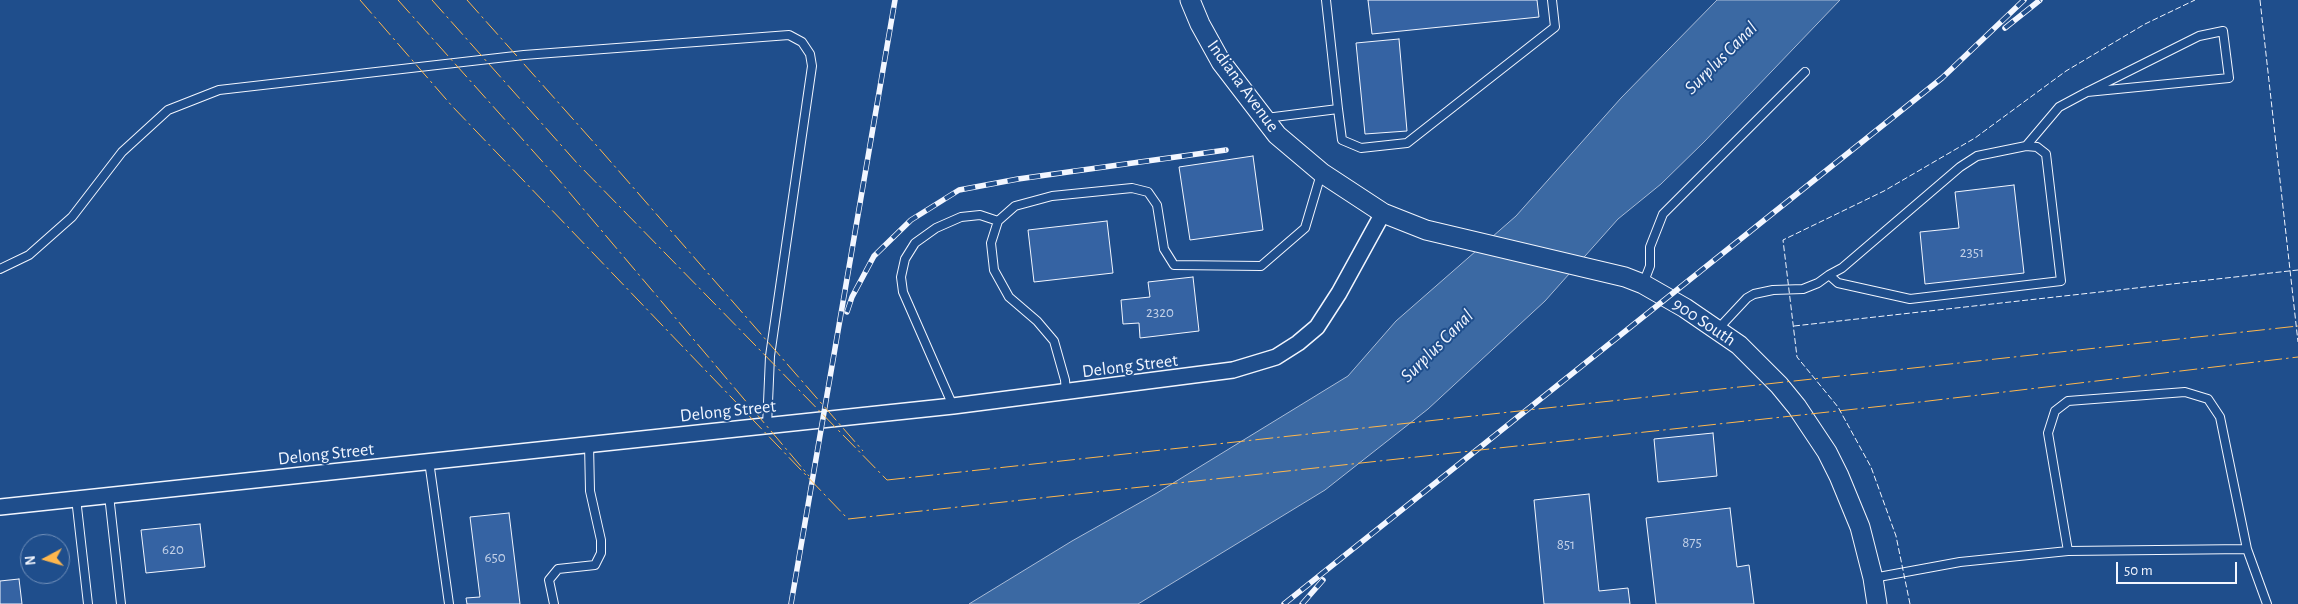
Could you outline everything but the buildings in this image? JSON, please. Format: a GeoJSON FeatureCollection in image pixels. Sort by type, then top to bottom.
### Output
{"type":"FeatureCollection","features":[{"type":"Feature","properties":{"kind":"street","name":"Indiana Avenue"},"geometry":{"type":"LineString","coordinates":[[1190,0],[1200,24],[1221,62],[1277,135],[1322,173],[1383,213]]}},
{"type":"Feature","properties":{"kind":"street","name":"900 South"},"geometry":{"type":"LineString","coordinates":[[1383,213],[1426,230],[1608,272],[1643,284],[1718,329],[1760,364],[1779,385],[1797,407],[1827,452],[1860,527],[1873,578],[1877,604]]}},
{"type":"Feature","properties":{"kind":"street","name":"Delong Street"},"geometry":{"type":"LineString","coordinates":[[0,507],[953,406],[1066,393],[1233,370],[1276,357],[1298,343],[1317,327],[1339,293],[1383,213]]}},
{"type":"Feature","properties":{"kind":"lane"},"geometry":{"type":"LineString","coordinates":[[1326,0],[1342,140],[1361,148],[1407,143],[1555,27],[1552,0]]}},
{"type":"Feature","properties":{"kind":"lane"},"geometry":{"type":"LineString","coordinates":[[2026,146],[2059,106],[2087,92],[2199,36],[2223,31],[2229,78],[2087,92]]}},
{"type":"Feature","properties":{"kind":"lane"},"geometry":{"type":"LineString","coordinates":[[0,269],[28,255],[72,217],[122,152],[168,110],[219,90],[524,55],[789,35],[802,42],[810,54],[812,66],[770,356],[768,426]]}},
{"type":"Feature","properties":{"kind":"lane"},"geometry":{"type":"LineString","coordinates":[[1643,284],[1650,266],[1650,247],[1663,214],[1805,72]]}},
{"type":"Feature","properties":{"kind":"lane"},"geometry":{"type":"LineString","coordinates":[[1264,118],[1338,109]]}},
{"type":"Feature","properties":{"kind":"lane"},"geometry":{"type":"LineString","coordinates":[[1718,329],[1747,298],[1754,294],[1773,290],[1803,289],[1818,283],[1829,275],[1842,268],[1960,167],[1977,156],[2026,146],[2037,147],[2046,154],[2061,281],[1910,299],[1838,283],[1829,275]]}},
{"type":"Feature","properties":{"kind":"lane"},"geometry":{"type":"LineString","coordinates":[[1066,393],[1065,380],[1054,341],[1037,321],[1010,297],[994,270],[991,243],[998,220],[1015,206],[1052,196],[1132,188],[1148,192],[1157,206],[1164,248],[1174,265],[1261,266],[1305,228],[1322,173]]}},
{"type":"Feature","properties":{"kind":"lane"},"geometry":{"type":"LineString","coordinates":[[953,406],[903,292],[901,277],[905,259],[915,243],[936,228],[961,217],[980,214],[998,220]]}},
{"type":"Feature","properties":{"kind":"lane"},"geometry":{"type":"LineString","coordinates":[[2068,551],[2048,433],[2055,411],[2068,401],[2185,392],[2208,399],[2220,417],[2247,548],[2267,604]]}},
{"type":"Feature","properties":{"kind":"lane"},"geometry":{"type":"LineString","coordinates":[[554,604],[550,580],[558,569],[596,565],[601,553],[601,540],[590,491],[588,444]]}},
{"type":"Feature","properties":{"kind":"lane"},"geometry":{"type":"LineString","coordinates":[[429,461],[449,604]]}},
{"type":"Feature","properties":{"kind":"lane"},"geometry":{"type":"LineString","coordinates":[[109,495],[121,604]]}},
{"type":"Feature","properties":{"kind":"lane"},"geometry":{"type":"LineString","coordinates":[[76,498],[88,604]]}},
{"type":"Feature","properties":{"kind":"lane"},"geometry":{"type":"LineString","coordinates":[[1873,578],[1960,562],[2068,551],[2247,548]]}},
{"type":"Feature","properties":{"kind":"water","name":"Surplus Canal"},"geometry":{"type":"Polygon","coordinates":[[[1717,0],[1840,0],[1704,142],[1661,184],[1618,219],[1545,301],[1428,409],[1325,490],[1138,604],[969,604],[1072,541],[1157,493],[1348,376],[1396,321],[1516,216],[1621,98],[1717,0]]]}},
{"type":"Feature","properties":{"kind":"railway"},"geometry":{"type":"LineString","coordinates":[[791,604],[895,0]]}},
{"type":"Feature","properties":{"kind":"railway"},"geometry":{"type":"LineString","coordinates":[[1284,604],[1942,78],[2024,0]]}},
{"type":"Feature","properties":{"kind":"railway"},"geometry":{"type":"LineString","coordinates":[[2005,28],[2040,0]]}},
{"type":"Feature","properties":{"kind":"railway"},"geometry":{"type":"LineString","coordinates":[[847,312],[852,297],[874,256],[911,220],[959,190],[1018,179],[1226,150]]}},
{"type":"Feature","properties":{"kind":"railway"},"geometry":{"type":"LineString","coordinates":[[1302,604],[1323,580]]}},
{"type":"Feature","properties":{"kind":"fence"},"geometry":{"type":"LineString","coordinates":[[1910,604],[1896,536],[1871,467],[1838,407],[1797,357],[1783,240],[1884,191],[1975,138],[2066,71],[2145,24],[2195,0]]}},
{"type":"Feature","properties":{"kind":"fence"},"geometry":{"type":"LineString","coordinates":[[2260,0],[2298,342]]}},
{"type":"Feature","properties":{"kind":"fence"},"geometry":{"type":"LineString","coordinates":[[1794,326],[2298,270]]}},
{"type":"Feature","properties":{"kind":"power"},"geometry":{"type":"LineString","coordinates":[[360,0],[452,106],[848,519]]}},
{"type":"Feature","properties":{"kind":"power"},"geometry":{"type":"LineString","coordinates":[[398,0],[558,179],[809,476]]}},
{"type":"Feature","properties":{"kind":"power"},"geometry":{"type":"LineString","coordinates":[[432,0],[577,163],[887,480]]}},
{"type":"Feature","properties":{"kind":"power"},"geometry":{"type":"LineString","coordinates":[[467,0],[863,451]]}},
{"type":"Feature","properties":{"kind":"power"},"geometry":{"type":"LineString","coordinates":[[887,480],[2298,326]]}},
{"type":"Feature","properties":{"kind":"power"},"geometry":{"type":"LineString","coordinates":[[848,519],[1920,402],[2298,357]]}}]}
